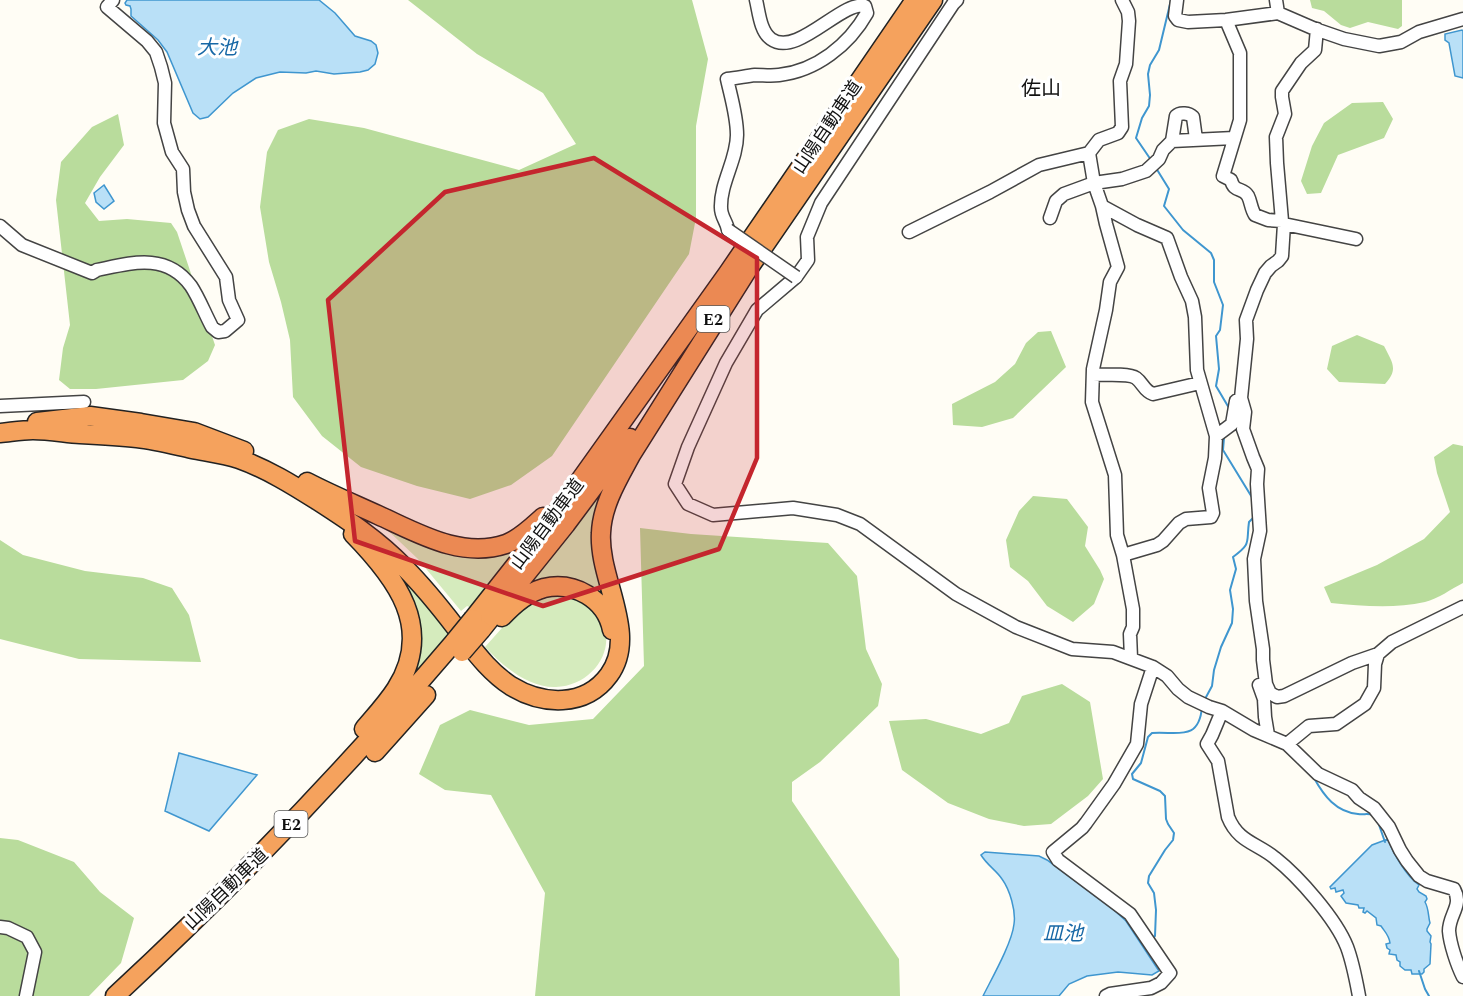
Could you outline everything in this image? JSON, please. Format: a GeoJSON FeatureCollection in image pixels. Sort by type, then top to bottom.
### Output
{"type":"FeatureCollection","features":[{"type":"Feature","properties":{"kind":"highway","name":"山陽自動車道"},"geometry":{"type":"LineString","coordinates":[[480,628],[549,523],[728,273],[915,0]]}},
{"type":"Feature","properties":{"kind":"highway","name":"山陽自動車道"},"geometry":{"type":"LineString","coordinates":[[115,996],[252,864],[343,770],[409,696],[480,628],[566,524],[748,269],[933,0]]}},
{"type":"Feature","properties":{"kind":"highway"},"geometry":{"type":"LineString","coordinates":[[318,494],[381,544],[428,592],[490,670],[510,685],[526,694],[561,701],[588,693],[609,676],[617,659],[621,638],[619,620],[604,569],[601,550],[605,509],[631,455],[748,269]]}},
{"type":"Feature","properties":{"kind":"highway"},"geometry":{"type":"LineString","coordinates":[[0,425],[32,426],[139,438],[238,454],[283,480],[428,538],[457,547],[482,549],[508,544],[544,517],[562,496],[577,484]]}},
{"type":"Feature","properties":{"kind":"highway"},"geometry":{"type":"LineString","coordinates":[[0,433],[32,426]]}},
{"type":"Feature","properties":{"kind":"highway"},"geometry":{"type":"LineString","coordinates":[[318,494],[384,538],[412,564],[442,598],[482,651],[512,678],[539,690],[563,693],[574,691],[596,678],[604,669],[612,645],[610,622],[606,613],[591,597],[568,587],[556,586],[542,589],[480,628]]}},
{"type":"Feature","properties":{"kind":"highway"},"geometry":{"type":"LineString","coordinates":[[252,864],[396,688],[410,658],[411,622],[406,605],[393,581],[371,552],[350,532],[318,494]]}},
{"type":"Feature","properties":{"kind":"highway","name":"山陽自動車道"},"geometry":{"type":"LineString","coordinates":[[133,996],[298,834],[404,721],[459,647]]}},
{"type":"Feature","properties":{"kind":"street"},"geometry":{"type":"LineString","coordinates":[[0,226],[21,245],[93,273],[97,270],[136,262],[155,263],[174,269],[190,286],[212,327],[218,332],[225,331],[238,320],[229,300],[226,277],[195,226],[188,210],[183,192],[183,169],[172,152],[164,123],[165,83],[162,67],[156,52],[147,41],[106,7],[113,0]]}},
{"type":"Feature","properties":{"kind":"street"},"geometry":{"type":"LineString","coordinates":[[756,0],[766,33],[772,40],[780,42],[798,39],[851,5],[860,3],[865,6],[867,13],[842,45],[802,70],[778,75],[754,75],[728,79],[737,136],[734,158],[720,208],[723,218],[728,230],[796,277]]}},
{"type":"Feature","properties":{"kind":"street"},"geometry":{"type":"LineString","coordinates":[[957,0],[820,203],[807,237],[808,260],[796,277],[757,310],[726,363],[688,447],[675,484],[688,504],[713,515],[793,508],[837,515],[860,524],[956,594],[1016,627],[1072,649],[1113,652],[1152,667],[1167,676],[1188,697],[1220,715],[1287,744],[1318,774],[1352,790],[1374,808],[1389,827],[1400,850],[1419,876],[1427,881],[1454,889],[1457,902],[1449,929],[1458,967],[1463,977]]}},
{"type":"Feature","properties":{"kind":"street"},"geometry":{"type":"LineString","coordinates":[[909,232],[1039,165],[1089,153],[1099,140],[1118,133],[1122,127],[1120,81],[1126,64],[1129,21],[1128,12],[1122,0]]}},
{"type":"Feature","properties":{"kind":"street"},"geometry":{"type":"LineString","coordinates":[[1177,0],[1175,16],[1178,20],[1188,22],[1226,20],[1277,6],[1317,29],[1344,39],[1379,46],[1401,42],[1419,32],[1463,19]]}},
{"type":"Feature","properties":{"kind":"street"},"geometry":{"type":"LineString","coordinates":[[1226,20],[1240,53],[1240,120],[1223,176],[1231,180],[1236,189],[1248,196],[1255,215],[1268,220],[1356,239]]}},
{"type":"Feature","properties":{"kind":"street"},"geometry":{"type":"LineString","coordinates":[[1317,29],[1315,50],[1301,63],[1282,91],[1285,114],[1276,137],[1283,222],[1282,256],[1265,273],[1246,320],[1247,339],[1241,398],[1245,412],[1243,429],[1258,469],[1260,531],[1254,560],[1256,601],[1266,684],[1270,693],[1277,697],[1284,696],[1352,663],[1378,654],[1392,642],[1463,607]]}},
{"type":"Feature","properties":{"kind":"street"},"geometry":{"type":"LineString","coordinates":[[1050,218],[1056,201],[1064,194],[1094,183],[1122,179],[1146,171],[1159,159],[1163,150],[1172,141],[1178,114],[1191,114],[1196,139]]}},
{"type":"Feature","properties":{"kind":"street"},"geometry":{"type":"LineString","coordinates":[[1172,141],[1234,138]]}},
{"type":"Feature","properties":{"kind":"street"},"geometry":{"type":"LineString","coordinates":[[1089,153],[1094,183],[1118,267],[1110,282],[1093,375],[1092,402],[1114,475],[1117,535],[1134,609],[1133,627],[1130,634],[1131,658]]}},
{"type":"Feature","properties":{"kind":"street"},"geometry":{"type":"LineString","coordinates":[[1102,206],[1167,238],[1192,302],[1195,317],[1197,370],[1216,436],[1215,458],[1209,488],[1211,517],[1186,519],[1157,545],[1123,555]]}},
{"type":"Feature","properties":{"kind":"street"},"geometry":{"type":"LineString","coordinates":[[1093,375],[1127,374],[1135,377],[1146,390],[1154,394],[1200,383]]}},
{"type":"Feature","properties":{"kind":"street"},"geometry":{"type":"LineString","coordinates":[[1216,436],[1232,424],[1236,401],[1241,398]]}},
{"type":"Feature","properties":{"kind":"street"},"geometry":{"type":"LineString","coordinates":[[0,406],[84,402]]}},
{"type":"Feature","properties":{"kind":"street"},"geometry":{"type":"LineString","coordinates":[[1287,744],[1308,726],[1336,724],[1365,704],[1374,688],[1378,654]]}},
{"type":"Feature","properties":{"kind":"street"},"geometry":{"type":"LineString","coordinates":[[1263,660],[1258,673],[1268,735]]}},
{"type":"Feature","properties":{"kind":"street"},"geometry":{"type":"LineString","coordinates":[[1106,996],[1151,988],[1161,983],[1170,974],[1130,914],[1058,860],[1053,852],[1086,823],[1114,784],[1137,744],[1141,704],[1152,667]]}},
{"type":"Feature","properties":{"kind":"street"},"geometry":{"type":"LineString","coordinates":[[1220,715],[1207,744],[1218,761],[1231,825],[1238,835],[1284,864],[1332,920],[1347,947],[1359,996]]}},
{"type":"Feature","properties":{"kind":"street"},"geometry":{"type":"LineString","coordinates":[[0,927],[8,928],[27,937],[35,952],[26,996]]}},
{"type":"Feature","properties":{"kind":"highlighted area"},"geometry":{"type":"Polygon","coordinates":[[[594,158],[757,258],[757,458],[719,549],[543,606],[355,541],[328,300],[445,192],[594,158]]]}},
{"type":"Feature","properties":{"kind":"green space"},"geometry":{"type":"Polygon","coordinates":[[[408,0],[692,0],[708,59],[696,126],[696,218],[689,254],[552,456],[511,485],[470,499],[417,486],[361,467],[322,436],[293,397],[290,340],[269,262],[260,207],[267,152],[278,130],[309,119],[364,128],[519,170],[576,144],[543,93],[477,54],[408,0]]]}},
{"type":"Feature","properties":{"kind":"green space"},"geometry":{"type":"Polygon","coordinates":[[[1310,0],[1402,0],[1402,26],[1398,29],[1368,22],[1350,28],[1341,25],[1324,11],[1312,8],[1310,0]]]}},
{"type":"Feature","properties":{"kind":"green space"},"geometry":{"type":"Polygon","coordinates":[[[1383,102],[1393,119],[1384,138],[1338,155],[1321,193],[1307,194],[1301,181],[1312,146],[1324,123],[1352,103],[1383,102]]]}},
{"type":"Feature","properties":{"kind":"green space"},"geometry":{"type":"Polygon","coordinates":[[[118,114],[124,145],[100,177],[85,203],[99,221],[127,219],[171,223],[177,232],[215,345],[208,361],[183,380],[96,389],[70,389],[59,380],[63,348],[70,325],[56,200],[61,162],[92,127],[118,114]]]}},
{"type":"Feature","properties":{"kind":"green space"},"geometry":{"type":"Polygon","coordinates":[[[1051,331],[1066,367],[1013,418],[982,427],[953,425],[952,404],[995,382],[1015,364],[1026,343],[1038,332],[1051,331]]]}},
{"type":"Feature","properties":{"kind":"green space"},"geometry":{"type":"Polygon","coordinates":[[[1357,335],[1384,346],[1393,365],[1392,374],[1385,384],[1339,382],[1327,369],[1332,346],[1357,335]]]}},
{"type":"Feature","properties":{"kind":"green space"},"geometry":{"type":"Polygon","coordinates":[[[1453,444],[1463,446],[1463,583],[1435,599],[1402,606],[1331,603],[1324,587],[1377,565],[1424,539],[1450,512],[1434,457],[1453,444]]]}},
{"type":"Feature","properties":{"kind":"green space"},"geometry":{"type":"Polygon","coordinates":[[[605,485],[612,607],[598,596],[523,590],[605,485]]]}},
{"type":"Feature","properties":{"kind":"green space"},"geometry":{"type":"Polygon","coordinates":[[[1033,496],[1067,499],[1088,527],[1085,546],[1104,579],[1094,604],[1073,622],[1047,606],[1028,581],[1010,567],[1006,540],[1019,511],[1033,496]]]}},
{"type":"Feature","properties":{"kind":"green space"},"geometry":{"type":"Polygon","coordinates":[[[380,523],[438,546],[530,535],[474,609],[467,606],[461,611],[418,559],[380,523]]]}},
{"type":"Feature","properties":{"kind":"green space"},"geometry":{"type":"Polygon","coordinates":[[[640,528],[691,534],[828,543],[857,576],[866,649],[882,684],[878,706],[820,762],[792,782],[792,801],[899,959],[900,996],[535,996],[545,893],[491,795],[445,790],[419,774],[440,725],[470,710],[529,725],[593,719],[644,666],[640,528]]]}},
{"type":"Feature","properties":{"kind":"green space"},"geometry":{"type":"Polygon","coordinates":[[[0,540],[23,555],[85,571],[143,578],[172,588],[189,615],[201,662],[79,659],[0,639],[0,540]]]}},
{"type":"Feature","properties":{"kind":"green space"},"geometry":{"type":"Polygon","coordinates":[[[367,540],[400,570],[448,629],[449,636],[407,688],[416,640],[367,540]]]}},
{"type":"Feature","properties":{"kind":"green space"},"geometry":{"type":"Polygon","coordinates":[[[551,594],[574,595],[582,598],[594,608],[605,627],[606,640],[599,663],[591,672],[581,680],[556,687],[526,680],[508,668],[485,647],[511,618],[528,604],[551,594]]]}},
{"type":"Feature","properties":{"kind":"green space"},"geometry":{"type":"Polygon","coordinates":[[[1062,684],[1090,702],[1103,779],[1088,796],[1051,824],[1024,826],[989,819],[948,803],[902,770],[889,721],[926,719],[981,734],[1009,723],[1022,696],[1062,684]]]}},
{"type":"Feature","properties":{"kind":"green space"},"geometry":{"type":"Polygon","coordinates":[[[0,838],[18,840],[74,862],[100,892],[134,918],[121,963],[89,996],[0,996],[0,838]]]}},
{"type":"Feature","properties":{"kind":"water","name":"大池"},"geometry":{"type":"Polygon","coordinates":[[[127,0],[319,0],[335,13],[355,36],[376,45],[378,53],[375,64],[368,70],[360,72],[334,74],[316,71],[280,72],[256,78],[233,93],[208,117],[200,119],[193,113],[167,52],[158,40],[131,16],[130,6],[125,3],[127,0]]]}},
{"type":"Feature","properties":{"kind":"water"},"geometry":{"type":"Polygon","coordinates":[[[1462,30],[1463,78],[1455,76],[1449,43],[1445,40],[1445,34],[1462,30]]]}},
{"type":"Feature","properties":{"kind":"water"},"geometry":{"type":"Polygon","coordinates":[[[104,185],[114,201],[104,209],[96,202],[94,193],[104,185]]]}},
{"type":"Feature","properties":{"kind":"water"},"geometry":{"type":"Polygon","coordinates":[[[179,753],[257,775],[209,831],[165,811],[179,753]]]}},
{"type":"Feature","properties":{"kind":"water"},"geometry":{"type":"Polygon","coordinates":[[[1388,839],[1400,864],[1419,885],[1417,889],[1427,899],[1425,902],[1430,923],[1427,931],[1431,936],[1430,964],[1422,974],[1412,974],[1411,970],[1405,970],[1400,966],[1396,955],[1389,954],[1390,950],[1386,944],[1390,943],[1389,938],[1381,926],[1377,925],[1376,918],[1367,911],[1363,912],[1364,908],[1359,908],[1358,905],[1346,903],[1341,896],[1344,893],[1343,890],[1336,892],[1335,888],[1330,887],[1372,845],[1388,839]]]}},
{"type":"Feature","properties":{"kind":"water","name":"皿池"},"geometry":{"type":"Polygon","coordinates":[[[985,852],[1039,856],[1047,860],[1126,921],[1159,971],[1152,975],[1118,972],[1087,976],[1069,984],[1059,996],[983,996],[1006,950],[1014,919],[1008,889],[1000,876],[981,855],[985,852]]]}},
{"type":"Feature","properties":{"kind":"waterway"},"geometry":{"type":"LineString","coordinates":[[1151,160],[1136,138],[1142,118],[1149,106],[1148,74],[1150,65],[1159,50],[1171,0]]}},
{"type":"Feature","properties":{"kind":"waterway"},"geometry":{"type":"LineString","coordinates":[[1156,168],[1169,189],[1164,206],[1183,230],[1211,253],[1214,260],[1214,282],[1223,305],[1220,330],[1216,336],[1219,369],[1216,386],[1229,408]]}},
{"type":"Feature","properties":{"kind":"waterway"},"geometry":{"type":"LineString","coordinates":[[1224,438],[1223,450],[1253,499]]}},
{"type":"Feature","properties":{"kind":"waterway"},"geometry":{"type":"LineString","coordinates":[[1205,699],[1212,686],[1221,647],[1232,623],[1233,609],[1230,590],[1236,569],[1233,557],[1246,545],[1249,522],[1254,517]]}},
{"type":"Feature","properties":{"kind":"waterway"},"geometry":{"type":"LineString","coordinates":[[1151,940],[1155,936],[1156,910],[1154,893],[1148,883],[1149,876],[1173,840],[1174,833],[1166,819],[1165,796],[1160,791],[1133,779],[1132,774],[1141,763],[1148,737],[1152,733],[1178,733],[1191,730],[1200,718],[1202,707]]}},
{"type":"Feature","properties":{"kind":"waterway"},"geometry":{"type":"LineString","coordinates":[[1314,778],[1327,797],[1343,810],[1350,813],[1373,815]]}},
{"type":"Feature","properties":{"kind":"waterway"},"geometry":{"type":"LineString","coordinates":[[1378,822],[1385,842]]}},
{"type":"Feature","properties":{"kind":"waterway"},"geometry":{"type":"LineString","coordinates":[[1419,971],[1429,996]]}},
{"type":"Feature","properties":{"kind":"district","name":"佐山"},"geometry":{"type":"Point","coordinates":[1041,88]}}]}
